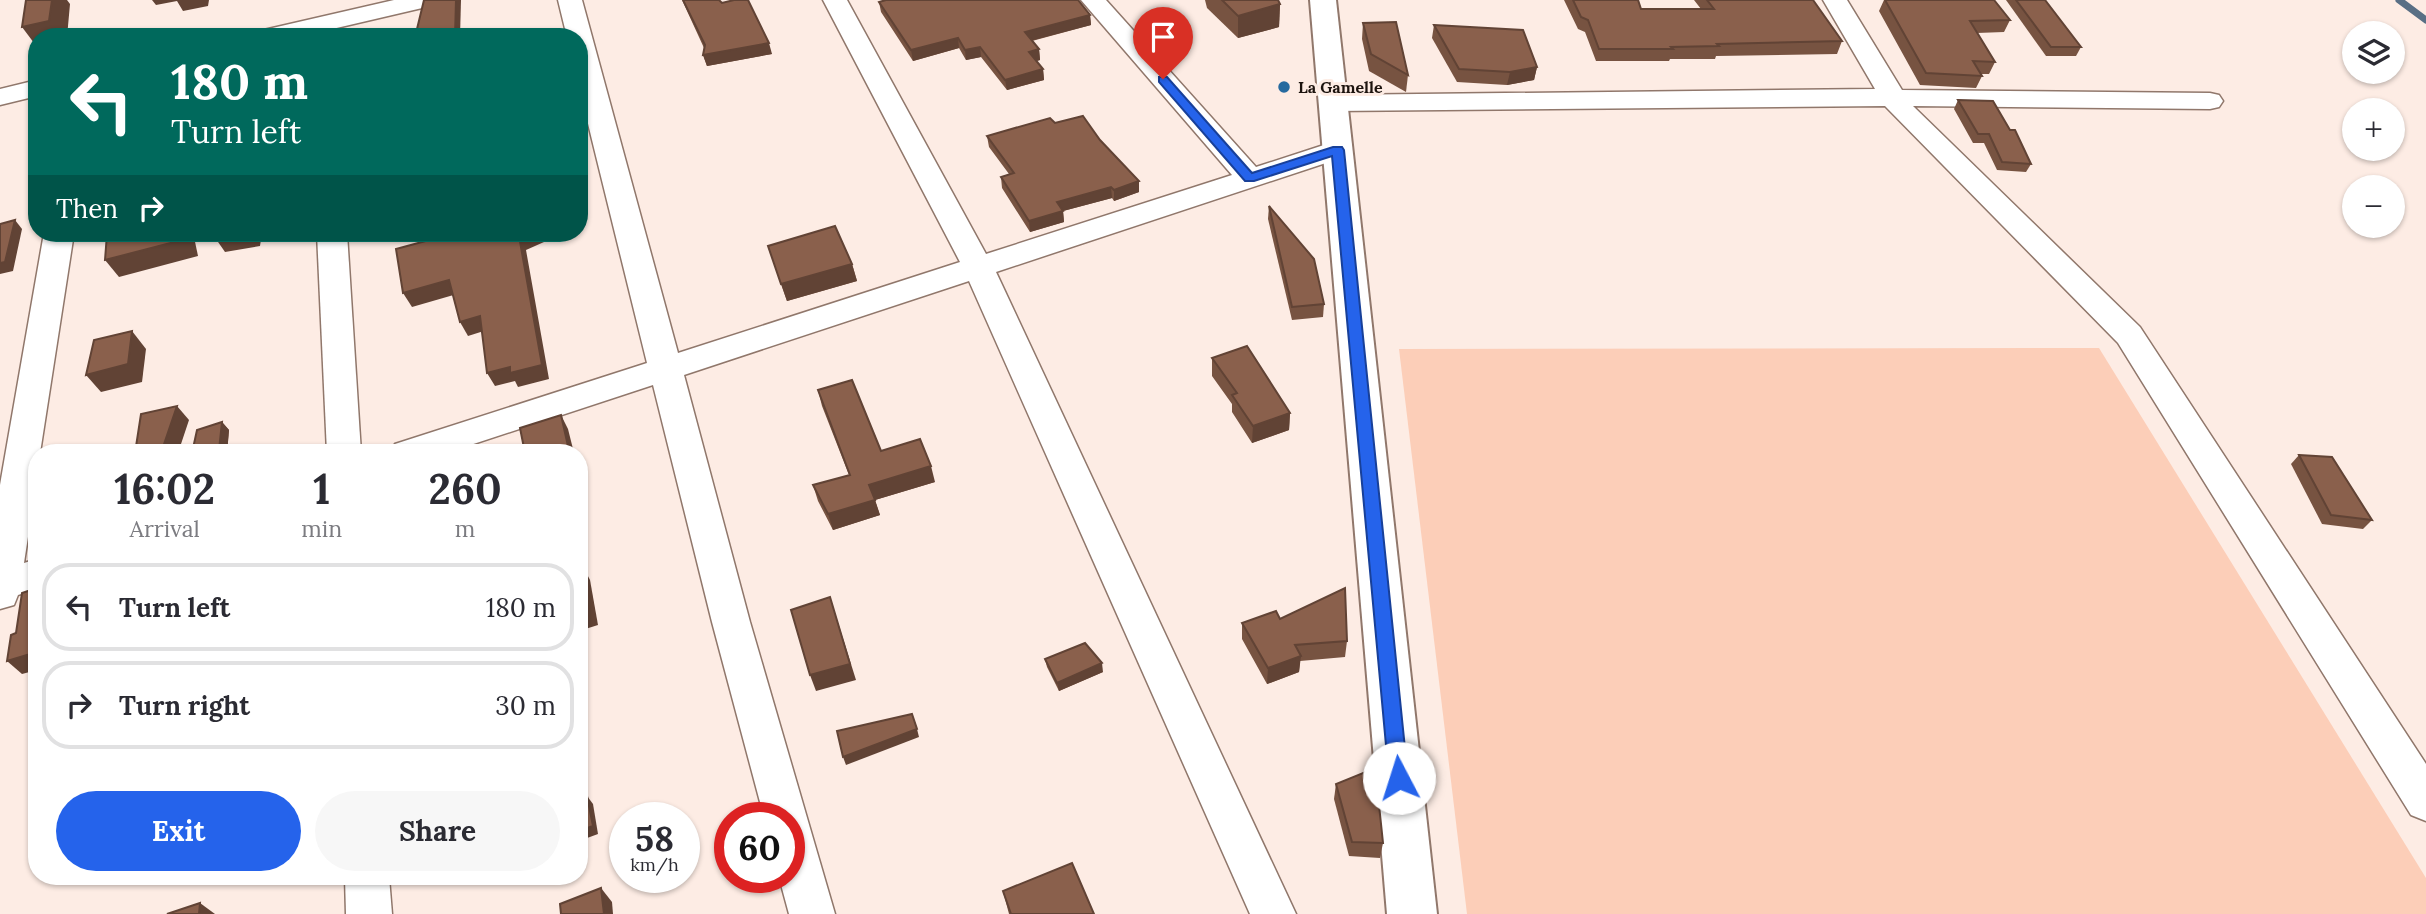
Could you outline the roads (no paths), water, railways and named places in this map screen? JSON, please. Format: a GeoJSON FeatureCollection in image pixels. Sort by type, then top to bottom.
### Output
{"type":"FeatureCollection","features":[{"type":"Feature","properties":{"kind":"main road"},"geometry":{"type":"LineString","coordinates":[[1323,0],[1412,914]]}},
{"type":"Feature","properties":{"kind":"street"},"geometry":{"type":"LineString","coordinates":[[328,28],[426,0]]}},
{"type":"Feature","properties":{"kind":"street"},"geometry":{"type":"LineString","coordinates":[[570,0],[577,28]]}},
{"type":"Feature","properties":{"kind":"street"},"geometry":{"type":"LineString","coordinates":[[835,0],[978,267],[1273,914]]}},
{"type":"Feature","properties":{"kind":"street"},"geometry":{"type":"LineString","coordinates":[[1093,0],[1250,178]]}},
{"type":"Feature","properties":{"kind":"street"},"geometry":{"type":"LineString","coordinates":[[1835,0],[1899,107],[2129,335],[2426,801]]}},
{"type":"Feature","properties":{"kind":"street"},"geometry":{"type":"LineString","coordinates":[[588,69],[782,802]]}},
{"type":"Feature","properties":{"kind":"street"},"geometry":{"type":"LineString","coordinates":[[0,97],[28,90]]}},
{"type":"Feature","properties":{"kind":"street"},"geometry":{"type":"LineString","coordinates":[[1333,103],[1893,98],[2210,101]]}},
{"type":"Feature","properties":{"kind":"street"},"geometry":{"type":"LineString","coordinates":[[435,444],[1337,150]]}},
{"type":"Feature","properties":{"kind":"street"},"geometry":{"type":"LineString","coordinates":[[0,588],[58,242]]}},
{"type":"Feature","properties":{"kind":"street"},"geometry":{"type":"LineString","coordinates":[[332,242],[344,444]]}},
{"type":"Feature","properties":{"kind":"street"},"geometry":{"type":"LineString","coordinates":[[0,588],[28,577]]}},
{"type":"Feature","properties":{"kind":"street"},"geometry":{"type":"LineString","coordinates":[[367,885],[369,914]]}},
{"type":"Feature","properties":{"kind":"street"},"geometry":{"type":"LineString","coordinates":[[805,889],[812,914]]}},
{"type":"Feature","properties":{"kind":"waterway"},"geometry":{"type":"LineString","coordinates":[[2399,0],[2426,20]]}},
{"type":"Feature","properties":{"kind":"place","name":"La Gamelle"},"geometry":{"type":"Point","coordinates":[1284,87]}}]}
